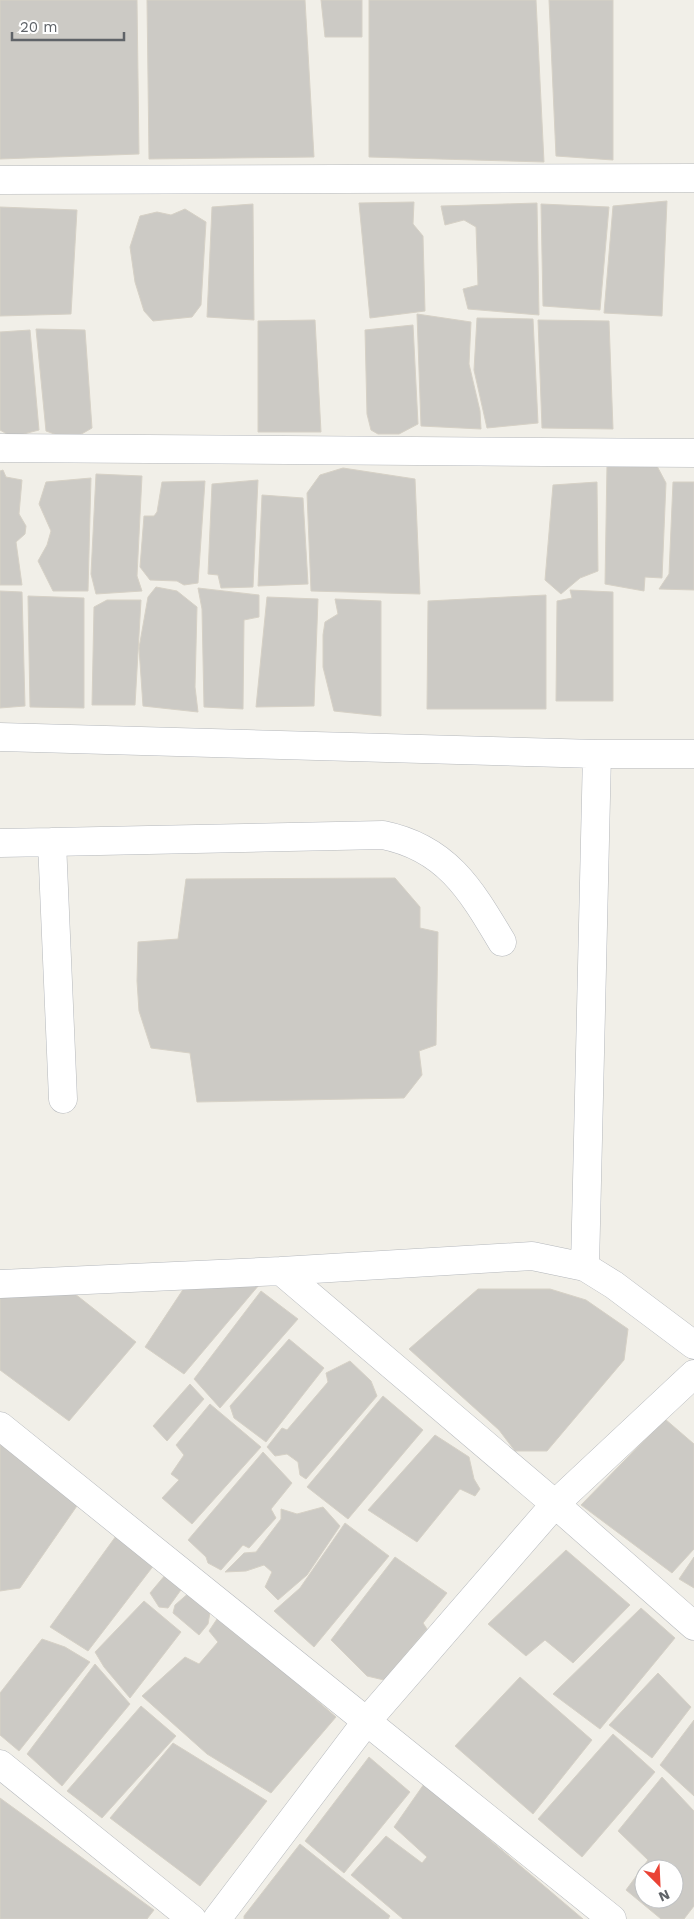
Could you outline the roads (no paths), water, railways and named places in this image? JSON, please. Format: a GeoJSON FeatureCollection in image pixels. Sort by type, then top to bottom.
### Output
{"type":"FeatureCollection","features":[{"type":"Feature","properties":{"kind":"street"},"geometry":{"type":"LineString","coordinates":[[0,180],[694,178]]}},
{"type":"Feature","properties":{"kind":"street"},"geometry":{"type":"LineString","coordinates":[[0,448],[694,453]]}},
{"type":"Feature","properties":{"kind":"street"},"geometry":{"type":"LineString","coordinates":[[0,737],[597,754],[694,754]]}},
{"type":"Feature","properties":{"kind":"street"},"geometry":{"type":"LineString","coordinates":[[586,1266],[597,754]]}},
{"type":"Feature","properties":{"kind":"street"},"geometry":{"type":"LineString","coordinates":[[0,843],[383,835],[400,838],[408,840],[438,858],[456,874],[478,901],[502,942]]}},
{"type":"Feature","properties":{"kind":"street"},"geometry":{"type":"LineString","coordinates":[[52,842],[63,1099]]}},
{"type":"Feature","properties":{"kind":"street"},"geometry":{"type":"LineString","coordinates":[[0,1284],[281,1271],[532,1256],[586,1266],[694,1345]]}},
{"type":"Feature","properties":{"kind":"street"},"geometry":{"type":"LineString","coordinates":[[281,1271],[555,1504],[694,1626]]}},
{"type":"Feature","properties":{"kind":"street"},"geometry":{"type":"LineString","coordinates":[[216,1919],[366,1722],[555,1504],[694,1374]]}},
{"type":"Feature","properties":{"kind":"street"},"geometry":{"type":"LineString","coordinates":[[0,1426],[612,1919]]}},
{"type":"Feature","properties":{"kind":"street"},"geometry":{"type":"LineString","coordinates":[[0,1764],[192,1919]]}}]}
